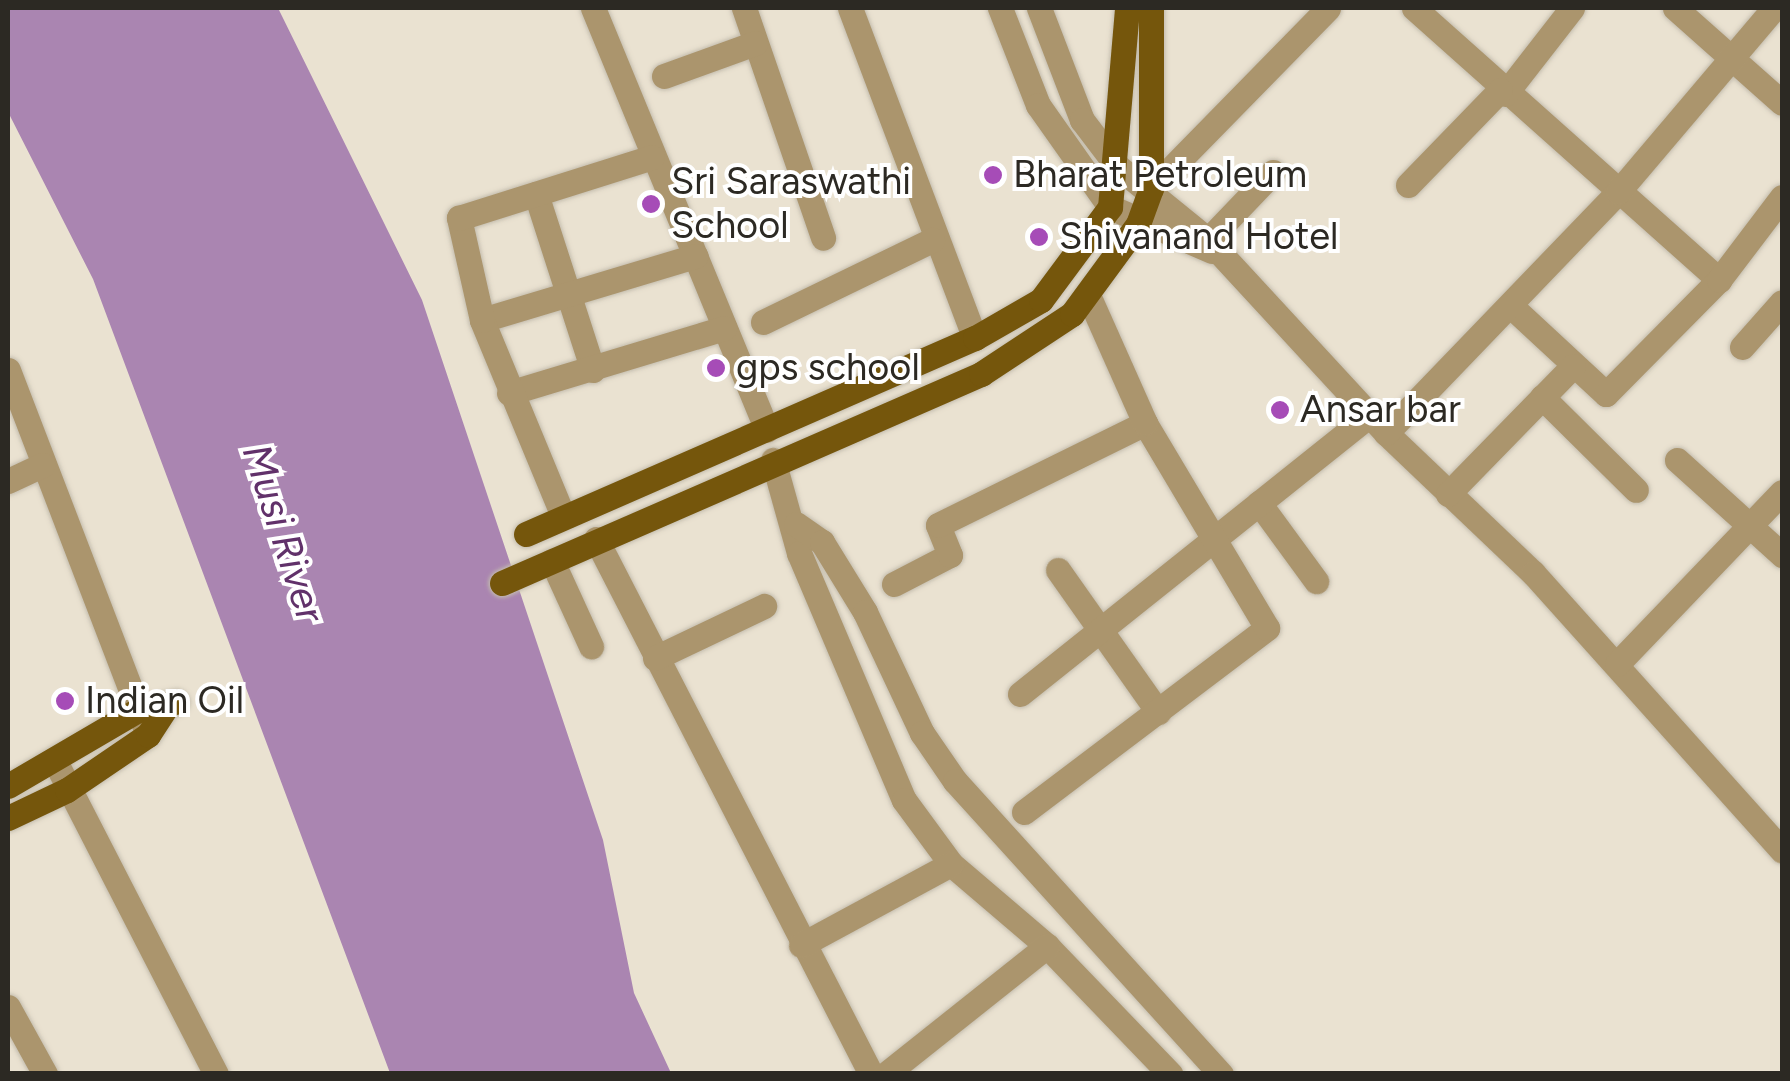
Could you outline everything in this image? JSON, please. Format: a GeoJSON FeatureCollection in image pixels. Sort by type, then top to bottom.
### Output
{"type":"FeatureCollection","features":[{"type":"Feature","properties":{"kind":"main road"},"geometry":{"type":"LineString","coordinates":[[526,534],[975,338],[1041,300],[1110,207],[1117,166],[1127,8]]}},
{"type":"Feature","properties":{"kind":"main road"},"geometry":{"type":"LineString","coordinates":[[502,584],[773,460],[981,374],[1057,328],[1088,295],[1138,224],[1152,190],[1151,8]]}},
{"type":"Feature","properties":{"kind":"main road"},"geometry":{"type":"LineString","coordinates":[[8,786],[56,762],[138,710],[174,703],[148,734],[67,790],[8,818]]}},
{"type":"Feature","properties":{"kind":"street"},"geometry":{"type":"LineString","coordinates":[[592,8],[768,430]]}},
{"type":"Feature","properties":{"kind":"street"},"geometry":{"type":"LineString","coordinates":[[744,8],[823,238]]}},
{"type":"Feature","properties":{"kind":"street"},"geometry":{"type":"LineString","coordinates":[[850,8],[932,240],[975,338]]}},
{"type":"Feature","properties":{"kind":"street"},"geometry":{"type":"LineString","coordinates":[[1000,8],[1038,106],[1110,207],[1138,224],[1210,245]]}},
{"type":"Feature","properties":{"kind":"street"},"geometry":{"type":"LineString","coordinates":[[1038,8],[1082,120],[1117,166],[1152,190],[1210,245],[1377,424],[1617,664],[1782,851]]}},
{"type":"Feature","properties":{"kind":"street"},"geometry":{"type":"LineString","coordinates":[[1152,190],[1328,8]]}},
{"type":"Feature","properties":{"kind":"street"},"geometry":{"type":"LineString","coordinates":[[1414,8],[1502,92],[1719,280]]}},
{"type":"Feature","properties":{"kind":"street"},"geometry":{"type":"LineString","coordinates":[[1408,185],[1502,92],[1572,8]]}},
{"type":"Feature","properties":{"kind":"street"},"geometry":{"type":"LineString","coordinates":[[1675,8],[1782,104]]}},
{"type":"Feature","properties":{"kind":"street"},"geometry":{"type":"LineString","coordinates":[[1020,694],[1260,503],[1377,424],[1512,307],[1618,192],[1774,8]]}},
{"type":"Feature","properties":{"kind":"street"},"geometry":{"type":"LineString","coordinates":[[664,76],[755,42]]}},
{"type":"Feature","properties":{"kind":"street"},"geometry":{"type":"LineString","coordinates":[[563,516],[482,320],[459,218],[652,158]]}},
{"type":"Feature","properties":{"kind":"street"},"geometry":{"type":"LineString","coordinates":[[1210,245],[1273,172]]}},
{"type":"Feature","properties":{"kind":"street"},"geometry":{"type":"LineString","coordinates":[[536,194],[593,370]]}},
{"type":"Feature","properties":{"kind":"street"},"geometry":{"type":"LineString","coordinates":[[1512,307],[1606,394],[1719,280],[1782,198]]}},
{"type":"Feature","properties":{"kind":"street"},"geometry":{"type":"LineString","coordinates":[[762,322],[932,240]]}},
{"type":"Feature","properties":{"kind":"street"},"geometry":{"type":"LineString","coordinates":[[482,320],[696,256]]}},
{"type":"Feature","properties":{"kind":"street"},"geometry":{"type":"LineString","coordinates":[[1024,812],[1267,628],[1212,542],[1145,423],[1088,295]]}},
{"type":"Feature","properties":{"kind":"street"},"geometry":{"type":"LineString","coordinates":[[1742,347],[1782,302]]}},
{"type":"Feature","properties":{"kind":"street"},"geometry":{"type":"LineString","coordinates":[[509,393],[724,328]]}},
{"type":"Feature","properties":{"kind":"street"},"geometry":{"type":"LineString","coordinates":[[1448,494],[1574,366]]}},
{"type":"Feature","properties":{"kind":"street"},"geometry":{"type":"LineString","coordinates":[[8,370],[148,734]]}},
{"type":"Feature","properties":{"kind":"street"},"geometry":{"type":"LineString","coordinates":[[1542,398],[1636,490]]}},
{"type":"Feature","properties":{"kind":"street"},"geometry":{"type":"LineString","coordinates":[[894,584],[950,555],[938,525],[1145,423]]}},
{"type":"Feature","properties":{"kind":"street"},"geometry":{"type":"LineString","coordinates":[[773,460],[796,524],[799,553],[904,800],[951,864],[1047,946],[1170,1074]]}},
{"type":"Feature","properties":{"kind":"street"},"geometry":{"type":"LineString","coordinates":[[1677,460],[1782,555]]}},
{"type":"Feature","properties":{"kind":"street"},"geometry":{"type":"LineString","coordinates":[[8,482],[44,465]]}},
{"type":"Feature","properties":{"kind":"street"},"geometry":{"type":"LineString","coordinates":[[1617,664],[1782,492]]}},
{"type":"Feature","properties":{"kind":"street"},"geometry":{"type":"LineString","coordinates":[[1260,503],[1316,581]]}},
{"type":"Feature","properties":{"kind":"street"},"geometry":{"type":"LineString","coordinates":[[796,524],[822,542],[857,598],[922,733],[955,781],[1220,1074]]}},
{"type":"Feature","properties":{"kind":"street"},"geometry":{"type":"LineString","coordinates":[[596,539],[801,945],[871,1074]]}},
{"type":"Feature","properties":{"kind":"street"},"geometry":{"type":"LineString","coordinates":[[552,560],[591,646]]}},
{"type":"Feature","properties":{"kind":"street"},"geometry":{"type":"LineString","coordinates":[[1058,570],[1096,632],[1158,712]]}},
{"type":"Feature","properties":{"kind":"street"},"geometry":{"type":"LineString","coordinates":[[655,658],[764,606]]}},
{"type":"Feature","properties":{"kind":"street"},"geometry":{"type":"LineString","coordinates":[[56,762],[216,1074]]}},
{"type":"Feature","properties":{"kind":"street"},"geometry":{"type":"LineString","coordinates":[[801,945],[951,864]]}},
{"type":"Feature","properties":{"kind":"street"},"geometry":{"type":"LineString","coordinates":[[886,1074],[1047,946]]}},
{"type":"Feature","properties":{"kind":"street"},"geometry":{"type":"LineString","coordinates":[[10,1017],[46,1074]]}},
{"type":"Feature","properties":{"kind":"water","name":"Musi River"},"geometry":{"type":"Polygon","coordinates":[[[8,8],[278,8],[422,300],[603,840],[634,993],[671,1073],[390,1073],[93,279],[8,112],[8,8]]]}},
{"type":"Feature","properties":{"kind":"place","name":"Bharat Petroleum"},"geometry":{"type":"Point","coordinates":[993,175]}},
{"type":"Feature","properties":{"kind":"place","name":"Sri Saraswathi School"},"geometry":{"type":"Point","coordinates":[651,204]}},
{"type":"Feature","properties":{"kind":"place","name":"Shivanand Hotel"},"geometry":{"type":"Point","coordinates":[1039,237]}},
{"type":"Feature","properties":{"kind":"place","name":"gps school"},"geometry":{"type":"Point","coordinates":[716,368]}},
{"type":"Feature","properties":{"kind":"place","name":"Ansar bar"},"geometry":{"type":"Point","coordinates":[1280,410]}},
{"type":"Feature","properties":{"kind":"place","name":"Indian Oil"},"geometry":{"type":"Point","coordinates":[65,701]}}]}
